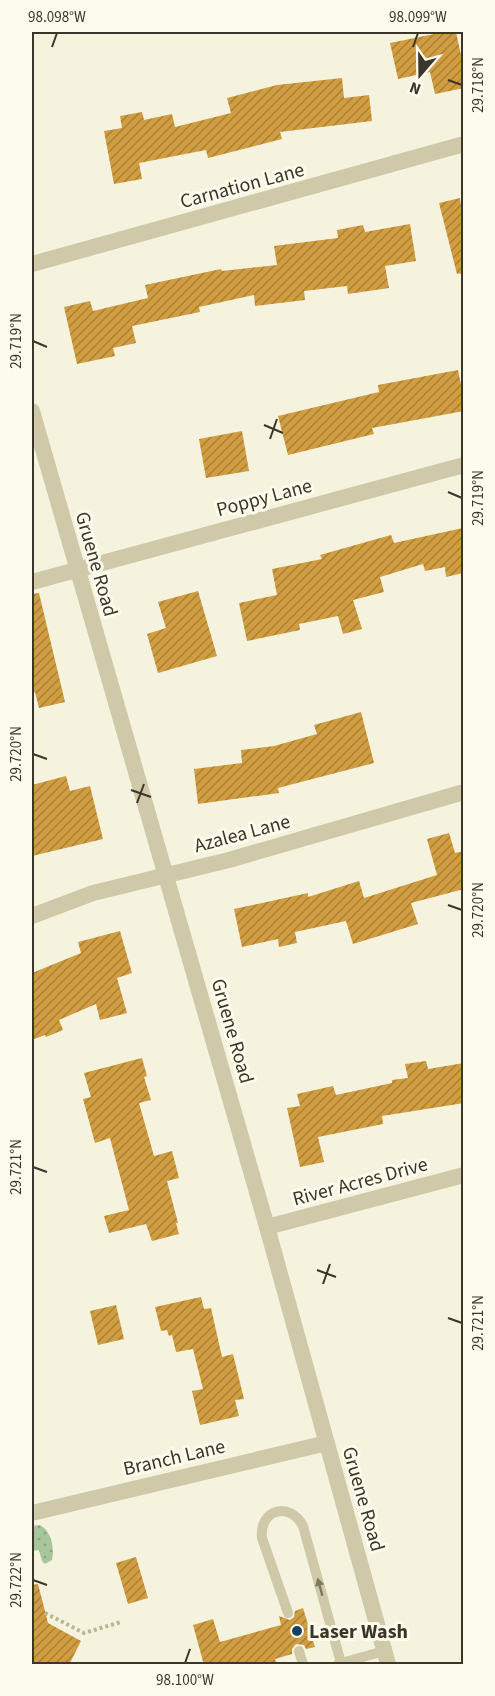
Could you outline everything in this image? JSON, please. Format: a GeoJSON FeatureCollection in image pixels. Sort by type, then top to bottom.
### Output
{"type":"FeatureCollection","features":[{"type":"Feature","properties":{"kind":"street","name":"Carnation Lane"},"geometry":{"type":"LineString","coordinates":[[32,264],[464,144]]}},
{"type":"Feature","properties":{"kind":"street","name":"Gruene Road"},"geometry":{"type":"LineString","coordinates":[[32,411],[267,1227],[386,1658]]}},
{"type":"Feature","properties":{"kind":"street","name":"Poppy Lane"},"geometry":{"type":"LineString","coordinates":[[32,582],[464,465]]}},
{"type":"Feature","properties":{"kind":"street","name":"Azalea Lane"},"geometry":{"type":"LineString","coordinates":[[32,916],[93,893],[229,860],[464,792]]}},
{"type":"Feature","properties":{"kind":"street","name":"River Acres Drive"},"geometry":{"type":"LineString","coordinates":[[267,1227],[464,1175]]}},
{"type":"Feature","properties":{"kind":"street","name":"Branch Lane"},"geometry":{"type":"LineString","coordinates":[[32,1513],[327,1443]]}},
{"type":"Feature","properties":{"kind":"lane"},"geometry":{"type":"LineString","coordinates":[[288,1613],[262,1538],[261,1529],[269,1515],[285,1511],[293,1514],[303,1526],[339,1664],[386,1658]]}},
{"type":"Feature","properties":{"kind":"lane"},"geometry":{"type":"LineString","coordinates":[[299,1652],[303,1665]]}},
{"type":"Feature","properties":{"kind":"path"},"geometry":{"type":"LineString","coordinates":[[45,1613],[84,1633],[121,1622]]}},
{"type":"Feature","properties":{"kind":"green space"},"geometry":{"type":"Polygon","coordinates":[[[39,1525],[47,1531],[53,1550],[52,1560],[45,1564],[39,1550],[32,1551],[32,1526],[39,1525]]]}},
{"type":"Feature","properties":{"kind":"building"},"geometry":{"type":"Polygon","coordinates":[[[444,32],[456,32],[464,69],[464,88],[435,94],[430,72],[398,79],[390,43],[444,32]]]}},
{"type":"Feature","properties":{"kind":"building"},"geometry":{"type":"Polygon","coordinates":[[[342,78],[344,98],[369,95],[372,121],[280,132],[282,139],[208,158],[206,150],[139,163],[142,179],[114,184],[104,131],[122,128],[120,116],[142,112],[144,120],[172,114],[175,127],[231,113],[227,98],[277,85],[342,78]]]}},
{"type":"Feature","properties":{"kind":"building"},"geometry":{"type":"Polygon","coordinates":[[[460,198],[461,205],[464,204],[464,273],[457,274],[439,203],[460,198]]]}},
{"type":"Feature","properties":{"kind":"building"},"geometry":{"type":"Polygon","coordinates":[[[410,224],[416,261],[385,266],[389,288],[348,294],[347,286],[304,291],[305,300],[255,306],[254,295],[199,307],[200,312],[132,326],[136,343],[113,348],[115,356],[77,364],[64,307],[90,301],[93,311],[148,298],[145,285],[221,269],[222,271],[277,265],[274,246],[338,238],[337,230],[363,225],[365,232],[410,224]]]}},
{"type":"Feature","properties":{"kind":"building"},"geometry":{"type":"Polygon","coordinates":[[[458,370],[464,411],[372,428],[374,434],[288,455],[278,416],[379,392],[378,385],[458,370]]]}},
{"type":"Feature","properties":{"kind":"building"},"geometry":{"type":"Polygon","coordinates":[[[242,431],[249,471],[206,478],[199,439],[242,431]]]}},
{"type":"Feature","properties":{"kind":"building"},"geometry":{"type":"Polygon","coordinates":[[[463,528],[463,573],[446,577],[445,567],[425,571],[423,564],[380,577],[384,592],[353,600],[362,629],[343,634],[338,616],[299,624],[300,630],[247,641],[239,603],[277,595],[272,569],[322,559],[320,555],[391,535],[394,543],[463,528]]]}},
{"type":"Feature","properties":{"kind":"building"},"geometry":{"type":"Polygon","coordinates":[[[198,591],[217,656],[158,673],[147,634],[166,628],[158,602],[198,591]]]}},
{"type":"Feature","properties":{"kind":"building"},"geometry":{"type":"Polygon","coordinates":[[[39,593],[65,702],[39,708],[35,692],[32,693],[32,594],[39,593]]]}},
{"type":"Feature","properties":{"kind":"building"},"geometry":{"type":"Polygon","coordinates":[[[361,712],[374,763],[278,788],[279,793],[198,804],[194,769],[242,763],[241,750],[274,746],[317,734],[314,725],[361,712]]]}},
{"type":"Feature","properties":{"kind":"building"},"geometry":{"type":"Polygon","coordinates":[[[66,776],[70,791],[90,786],[103,839],[32,856],[32,785],[66,776]]]}},
{"type":"Feature","properties":{"kind":"building"},"geometry":{"type":"Polygon","coordinates":[[[449,833],[455,853],[464,851],[464,889],[411,903],[418,924],[353,944],[346,921],[295,932],[297,943],[279,947],[278,939],[242,947],[234,909],[308,893],[308,897],[359,881],[364,898],[437,875],[427,839],[449,833]]]}},
{"type":"Feature","properties":{"kind":"building"},"geometry":{"type":"Polygon","coordinates":[[[120,931],[132,973],[117,978],[127,1013],[100,1020],[96,1004],[59,1020],[63,1030],[32,1040],[32,973],[81,953],[78,942],[120,931]]]}},
{"type":"Feature","properties":{"kind":"building"},"geometry":{"type":"Polygon","coordinates":[[[142,1058],[147,1076],[144,1077],[151,1100],[139,1103],[154,1156],[172,1151],[179,1178],[167,1181],[179,1234],[152,1241],[146,1224],[109,1233],[104,1216],[129,1210],[110,1138],[95,1143],[83,1099],[91,1097],[84,1073],[142,1058]]]}},
{"type":"Feature","properties":{"kind":"building"},"geometry":{"type":"Polygon","coordinates":[[[426,1061],[428,1069],[464,1063],[464,1103],[382,1116],[383,1124],[318,1137],[324,1162],[300,1167],[287,1108],[300,1106],[297,1094],[333,1086],[336,1095],[392,1083],[392,1080],[408,1078],[405,1064],[426,1061]]]}},
{"type":"Feature","properties":{"kind":"building"},"geometry":{"type":"Polygon","coordinates":[[[201,1297],[204,1309],[211,1308],[222,1357],[233,1354],[244,1399],[235,1400],[239,1416],[200,1425],[192,1391],[203,1389],[193,1349],[176,1352],[172,1335],[169,1336],[167,1330],[161,1331],[155,1307],[201,1297]]]}},
{"type":"Feature","properties":{"kind":"building"},"geometry":{"type":"Polygon","coordinates":[[[116,1305],[124,1339],[98,1345],[90,1311],[116,1305]]]}},
{"type":"Feature","properties":{"kind":"building"},"geometry":{"type":"Polygon","coordinates":[[[136,1557],[148,1598],[128,1604],[116,1563],[136,1557]]]}},
{"type":"Feature","properties":{"kind":"building"},"geometry":{"type":"Polygon","coordinates":[[[38,1584],[48,1623],[81,1641],[69,1665],[32,1665],[32,1585],[38,1584]]]}},
{"type":"Feature","properties":{"kind":"building"},"geometry":{"type":"Polygon","coordinates":[[[303,1608],[315,1647],[306,1649],[304,1645],[296,1644],[292,1649],[292,1654],[275,1659],[277,1665],[204,1665],[193,1625],[213,1619],[220,1642],[281,1625],[279,1616],[290,1620],[294,1617],[295,1611],[303,1608]]]}},
{"type":"Feature","properties":{"kind":"place","name":"Laser Wash"},"geometry":{"type":"Point","coordinates":[297,1631]}}]}
